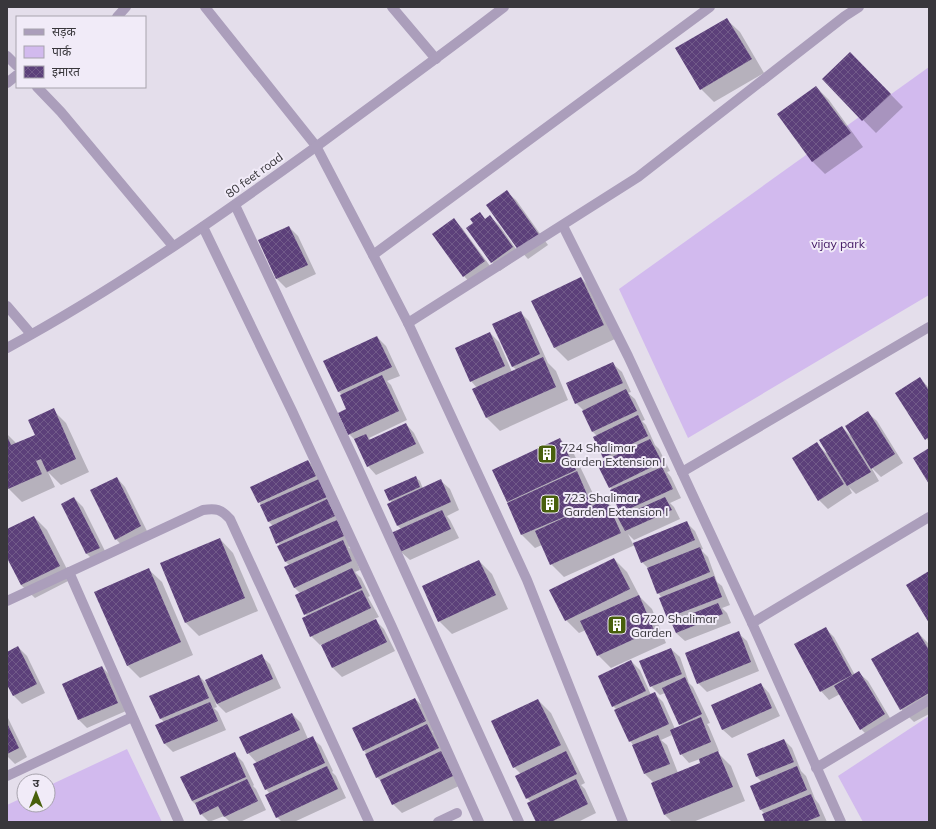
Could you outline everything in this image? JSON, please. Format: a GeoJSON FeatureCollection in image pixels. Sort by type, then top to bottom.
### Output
{"type":"FeatureCollection","features":[{"type":"Feature","properties":{"kind":"street"},"geometry":{"type":"LineString","coordinates":[[118,16],[126,7]]}},
{"type":"Feature","properties":{"kind":"street"},"geometry":{"type":"LineString","coordinates":[[205,7],[316,146],[374,255],[408,323],[527,580],[623,822]]}},
{"type":"Feature","properties":{"kind":"street"},"geometry":{"type":"LineString","coordinates":[[392,7],[436,59]]}},
{"type":"Feature","properties":{"kind":"street","name":"80 feet road"},"geometry":{"type":"LineString","coordinates":[[7,348],[92,300],[203,227],[436,59],[492,10],[504,7]]}},
{"type":"Feature","properties":{"kind":"street"},"geometry":{"type":"LineString","coordinates":[[374,255],[710,7]]}},
{"type":"Feature","properties":{"kind":"street"},"geometry":{"type":"LineString","coordinates":[[408,323],[638,177],[859,7]]}},
{"type":"Feature","properties":{"kind":"street"},"geometry":{"type":"LineString","coordinates":[[7,56],[16,65]]}},
{"type":"Feature","properties":{"kind":"street"},"geometry":{"type":"LineString","coordinates":[[7,83],[16,75]]}},
{"type":"Feature","properties":{"kind":"street"},"geometry":{"type":"LineString","coordinates":[[44,89],[61,112],[173,246]]}},
{"type":"Feature","properties":{"kind":"street"},"geometry":{"type":"LineString","coordinates":[[235,205],[354,459],[519,822]]}},
{"type":"Feature","properties":{"kind":"street"},"geometry":{"type":"LineString","coordinates":[[563,226],[628,356],[752,624],[841,822]]}},
{"type":"Feature","properties":{"kind":"street"},"geometry":{"type":"LineString","coordinates":[[203,227],[296,418],[392,627],[479,822]]}},
{"type":"Feature","properties":{"kind":"street"},"geometry":{"type":"LineString","coordinates":[[7,306],[31,334]]}},
{"type":"Feature","properties":{"kind":"street"},"geometry":{"type":"LineString","coordinates":[[682,472],[929,327]]}},
{"type":"Feature","properties":{"kind":"street"},"geometry":{"type":"LineString","coordinates":[[7,601],[203,510],[214,508],[224,512],[230,518],[369,822]]}},
{"type":"Feature","properties":{"kind":"street"},"geometry":{"type":"LineString","coordinates":[[752,624],[929,517]]}},
{"type":"Feature","properties":{"kind":"street"},"geometry":{"type":"LineString","coordinates":[[68,572],[179,822]]}},
{"type":"Feature","properties":{"kind":"street"},"geometry":{"type":"LineString","coordinates":[[816,768],[929,700]]}},
{"type":"Feature","properties":{"kind":"street"},"geometry":{"type":"LineString","coordinates":[[7,776],[132,717]]}},
{"type":"Feature","properties":{"kind":"street"},"geometry":{"type":"LineString","coordinates":[[438,822],[457,813]]}},
{"type":"Feature","properties":{"kind":"green space","name":"vijay park"},"geometry":{"type":"Polygon","coordinates":[[[929,67],[929,295],[688,438],[619,289],[929,67]]]}},
{"type":"Feature","properties":{"kind":"green space"},"geometry":{"type":"Polygon","coordinates":[[[929,716],[929,822],[863,822],[838,776],[929,716]]]}},
{"type":"Feature","properties":{"kind":"green space"},"geometry":{"type":"Polygon","coordinates":[[[127,749],[162,822],[7,822],[7,805],[16,801],[16,813],[56,813],[56,782],[127,749]]]}},
{"type":"Feature","properties":{"kind":"building"},"geometry":{"type":"Polygon","coordinates":[[[727,18],[752,59],[700,90],[675,48],[727,18]]]}},
{"type":"Feature","properties":{"kind":"building"},"geometry":{"type":"Polygon","coordinates":[[[850,52],[891,94],[862,121],[822,79],[850,52]]]}},
{"type":"Feature","properties":{"kind":"building"},"geometry":{"type":"Polygon","coordinates":[[[816,86],[851,133],[812,162],[777,114],[816,86]]]}},
{"type":"Feature","properties":{"kind":"building"},"geometry":{"type":"Polygon","coordinates":[[[507,190],[540,236],[519,251],[486,205],[507,190]]]}},
{"type":"Feature","properties":{"kind":"building"},"geometry":{"type":"Polygon","coordinates":[[[480,212],[485,219],[490,215],[513,247],[491,263],[466,228],[473,223],[470,219],[480,212]]]}},
{"type":"Feature","properties":{"kind":"building"},"geometry":{"type":"Polygon","coordinates":[[[454,218],[485,261],[463,277],[432,234],[454,218]]]}},
{"type":"Feature","properties":{"kind":"building"},"geometry":{"type":"Polygon","coordinates":[[[289,226],[308,265],[276,279],[258,240],[289,226]]]}},
{"type":"Feature","properties":{"kind":"building"},"geometry":{"type":"Polygon","coordinates":[[[581,277],[604,325],[554,348],[531,301],[581,277]]]}},
{"type":"Feature","properties":{"kind":"building"},"geometry":{"type":"Polygon","coordinates":[[[521,311],[540,354],[512,367],[492,324],[521,311]]]}},
{"type":"Feature","properties":{"kind":"building"},"geometry":{"type":"Polygon","coordinates":[[[490,332],[505,366],[470,382],[455,348],[490,332]]]}},
{"type":"Feature","properties":{"kind":"building"},"geometry":{"type":"Polygon","coordinates":[[[377,336],[392,367],[338,392],[323,361],[377,336]]]}},
{"type":"Feature","properties":{"kind":"building"},"geometry":{"type":"Polygon","coordinates":[[[543,357],[556,387],[486,418],[472,389],[543,357]]]}},
{"type":"Feature","properties":{"kind":"building"},"geometry":{"type":"Polygon","coordinates":[[[613,362],[623,383],[575,404],[566,383],[613,362]]]}},
{"type":"Feature","properties":{"kind":"building"},"geometry":{"type":"Polygon","coordinates":[[[382,375],[399,411],[348,435],[338,413],[346,409],[340,395],[382,375]]]}},
{"type":"Feature","properties":{"kind":"building"},"geometry":{"type":"Polygon","coordinates":[[[920,377],[929,391],[929,437],[925,440],[895,393],[920,377]]]}},
{"type":"Feature","properties":{"kind":"building"},"geometry":{"type":"Polygon","coordinates":[[[626,389],[637,411],[592,432],[582,411],[626,389]]]}},
{"type":"Feature","properties":{"kind":"building"},"geometry":{"type":"Polygon","coordinates":[[[54,408],[76,459],[47,472],[41,459],[36,461],[42,474],[8,489],[7,436],[11,445],[35,435],[28,420],[54,408]]]}},
{"type":"Feature","properties":{"kind":"building"},"geometry":{"type":"Polygon","coordinates":[[[868,411],[895,454],[871,469],[845,426],[868,411]]]}},
{"type":"Feature","properties":{"kind":"building"},"geometry":{"type":"Polygon","coordinates":[[[638,415],[648,436],[603,458],[593,437],[638,415]]]}},
{"type":"Feature","properties":{"kind":"building"},"geometry":{"type":"Polygon","coordinates":[[[406,423],[416,444],[367,467],[354,439],[366,434],[369,440],[406,423]]]}},
{"type":"Feature","properties":{"kind":"building"},"geometry":{"type":"Polygon","coordinates":[[[842,426],[871,472],[847,486],[819,440],[842,426]]]}},
{"type":"Feature","properties":{"kind":"building","name":"724 Shalimar Garden Extension I"},"geometry":{"type":"Polygon","coordinates":[[[560,438],[576,470],[507,502],[492,470],[560,438]]]}},
{"type":"Feature","properties":{"kind":"building"},"geometry":{"type":"Polygon","coordinates":[[[650,439],[662,462],[609,488],[597,464],[650,439]]]}},
{"type":"Feature","properties":{"kind":"building"},"geometry":{"type":"Polygon","coordinates":[[[817,442],[844,484],[818,501],[792,458],[817,442]]]}},
{"type":"Feature","properties":{"kind":"building"},"geometry":{"type":"Polygon","coordinates":[[[929,448],[929,484],[913,458],[929,448]]]}},
{"type":"Feature","properties":{"kind":"building"},"geometry":{"type":"Polygon","coordinates":[[[308,460],[316,476],[258,503],[250,487],[308,460]]]}},
{"type":"Feature","properties":{"kind":"building"},"geometry":{"type":"Polygon","coordinates":[[[662,467],[673,489],[620,513],[610,490],[662,467]]]}},
{"type":"Feature","properties":{"kind":"building"},"geometry":{"type":"Polygon","coordinates":[[[577,471],[592,506],[606,499],[621,533],[550,565],[535,531],[583,509],[521,535],[507,503],[577,471]]]}},
{"type":"Feature","properties":{"kind":"building"},"geometry":{"type":"Polygon","coordinates":[[[416,476],[420,487],[389,501],[384,490],[416,476]]]}},
{"type":"Feature","properties":{"kind":"building"},"geometry":{"type":"Polygon","coordinates":[[[117,477],[141,526],[115,540],[90,490],[117,477]]]}},
{"type":"Feature","properties":{"kind":"building"},"geometry":{"type":"Polygon","coordinates":[[[319,479],[327,497],[268,522],[260,505],[319,479]]]}},
{"type":"Feature","properties":{"kind":"building"},"geometry":{"type":"Polygon","coordinates":[[[441,479],[451,502],[397,526],[387,504],[441,479]]]}},
{"type":"Feature","properties":{"kind":"building"},"geometry":{"type":"Polygon","coordinates":[[[74,497],[100,548],[86,554],[61,504],[74,497]]]}},
{"type":"Feature","properties":{"kind":"building"},"geometry":{"type":"Polygon","coordinates":[[[665,497],[672,510],[625,531],[618,518],[665,497]]]}},
{"type":"Feature","properties":{"kind":"building"},"geometry":{"type":"Polygon","coordinates":[[[327,499],[335,516],[276,544],[269,527],[327,499]]]}},
{"type":"Feature","properties":{"kind":"building"},"geometry":{"type":"Polygon","coordinates":[[[442,510],[451,529],[400,552],[391,533],[442,510]]]}},
{"type":"Feature","properties":{"kind":"building"},"geometry":{"type":"Polygon","coordinates":[[[34,516],[60,566],[21,585],[7,558],[7,529],[34,516]]]}},
{"type":"Feature","properties":{"kind":"building"},"geometry":{"type":"Polygon","coordinates":[[[337,520],[344,536],[285,562],[277,546],[337,520]]]}},
{"type":"Feature","properties":{"kind":"building"},"geometry":{"type":"Polygon","coordinates":[[[687,521],[695,540],[641,563],[633,543],[687,521]]]}},
{"type":"Feature","properties":{"kind":"building"},"geometry":{"type":"Polygon","coordinates":[[[220,538],[245,598],[185,623],[160,563],[220,538]]]}},
{"type":"Feature","properties":{"kind":"building"},"geometry":{"type":"Polygon","coordinates":[[[343,540],[352,561],[294,588],[284,567],[343,540]]]}},
{"type":"Feature","properties":{"kind":"building"},"geometry":{"type":"Polygon","coordinates":[[[700,547],[710,572],[657,594],[647,568],[700,547]]]}},
{"type":"Feature","properties":{"kind":"building"},"geometry":{"type":"Polygon","coordinates":[[[614,558],[630,589],[565,621],[549,590],[614,558]]]}},
{"type":"Feature","properties":{"kind":"building"},"geometry":{"type":"Polygon","coordinates":[[[479,560],[496,595],[438,622],[422,586],[479,560]]]}},
{"type":"Feature","properties":{"kind":"building"},"geometry":{"type":"Polygon","coordinates":[[[149,568],[181,642],[127,666],[94,592],[149,568]]]}},
{"type":"Feature","properties":{"kind":"building"},"geometry":{"type":"Polygon","coordinates":[[[352,568],[362,588],[304,615],[295,595],[352,568]]]}},
{"type":"Feature","properties":{"kind":"building"},"geometry":{"type":"Polygon","coordinates":[[[929,571],[929,623],[906,585],[929,571]]]}},
{"type":"Feature","properties":{"kind":"building"},"geometry":{"type":"Polygon","coordinates":[[[714,576],[722,597],[667,618],[659,598],[714,576]]]}},
{"type":"Feature","properties":{"kind":"building"},"geometry":{"type":"Polygon","coordinates":[[[362,590],[371,608],[310,637],[302,618],[362,590]]]}},
{"type":"Feature","properties":{"kind":"building","name":"G 720 Shalimar Garden"},"geometry":{"type":"Polygon","coordinates":[[[639,595],[654,630],[597,656],[580,621],[639,595]]]}},
{"type":"Feature","properties":{"kind":"building"},"geometry":{"type":"Polygon","coordinates":[[[718,603],[723,614],[676,633],[671,622],[718,603]]]}},
{"type":"Feature","properties":{"kind":"building"},"geometry":{"type":"Polygon","coordinates":[[[376,619],[387,642],[332,668],[321,645],[376,619]]]}},
{"type":"Feature","properties":{"kind":"building"},"geometry":{"type":"Polygon","coordinates":[[[826,627],[852,675],[820,692],[794,644],[826,627]]]}},
{"type":"Feature","properties":{"kind":"building"},"geometry":{"type":"Polygon","coordinates":[[[739,631],[751,662],[697,684],[685,653],[739,631]]]}},
{"type":"Feature","properties":{"kind":"building"},"geometry":{"type":"Polygon","coordinates":[[[918,632],[929,650],[929,693],[900,710],[871,659],[918,632]]]}},
{"type":"Feature","properties":{"kind":"building"},"geometry":{"type":"Polygon","coordinates":[[[18,646],[37,684],[13,696],[7,685],[7,652],[18,646]]]}},
{"type":"Feature","properties":{"kind":"building"},"geometry":{"type":"Polygon","coordinates":[[[671,648],[682,674],[650,687],[639,661],[671,648]]]}},
{"type":"Feature","properties":{"kind":"building"},"geometry":{"type":"Polygon","coordinates":[[[262,654],[273,679],[217,704],[205,680],[262,654]]]}},
{"type":"Feature","properties":{"kind":"building"},"geometry":{"type":"Polygon","coordinates":[[[631,660],[646,691],[612,707],[598,676],[631,660]]]}},
{"type":"Feature","properties":{"kind":"building"},"geometry":{"type":"Polygon","coordinates":[[[102,666],[118,703],[78,720],[62,684],[102,666]]]}},
{"type":"Feature","properties":{"kind":"building"},"geometry":{"type":"Polygon","coordinates":[[[859,671],[885,714],[860,730],[834,686],[859,671]]]}},
{"type":"Feature","properties":{"kind":"building"},"geometry":{"type":"Polygon","coordinates":[[[199,675],[209,698],[160,719],[149,696],[199,675]]]}},
{"type":"Feature","properties":{"kind":"building"},"geometry":{"type":"Polygon","coordinates":[[[685,677],[702,714],[679,725],[662,688],[685,677]]]}},
{"type":"Feature","properties":{"kind":"building"},"geometry":{"type":"Polygon","coordinates":[[[761,683],[772,708],[722,730],[711,705],[761,683]]]}},
{"type":"Feature","properties":{"kind":"building"},"geometry":{"type":"Polygon","coordinates":[[[655,692],[669,724],[629,742],[614,710],[655,692]]]}},
{"type":"Feature","properties":{"kind":"building"},"geometry":{"type":"Polygon","coordinates":[[[415,698],[426,721],[363,751],[352,728],[415,698]]]}},
{"type":"Feature","properties":{"kind":"building"},"geometry":{"type":"Polygon","coordinates":[[[538,699],[561,745],[513,768],[491,721],[538,699]]]}},
{"type":"Feature","properties":{"kind":"building"},"geometry":{"type":"Polygon","coordinates":[[[210,702],[218,721],[164,744],[155,725],[210,702]]]}},
{"type":"Feature","properties":{"kind":"building"},"geometry":{"type":"Polygon","coordinates":[[[292,713],[300,730],[247,754],[239,737],[292,713]]]}},
{"type":"Feature","properties":{"kind":"building"},"geometry":{"type":"Polygon","coordinates":[[[701,717],[711,742],[680,755],[670,730],[701,717]]]}},
{"type":"Feature","properties":{"kind":"building"},"geometry":{"type":"Polygon","coordinates":[[[7,723],[19,748],[7,754],[7,723]]]}},
{"type":"Feature","properties":{"kind":"building"},"geometry":{"type":"Polygon","coordinates":[[[427,724],[439,748],[376,778],[365,754],[427,724]]]}},
{"type":"Feature","properties":{"kind":"building"},"geometry":{"type":"Polygon","coordinates":[[[658,735],[670,764],[644,774],[632,745],[658,735]]]}},
{"type":"Feature","properties":{"kind":"building"},"geometry":{"type":"Polygon","coordinates":[[[313,736],[325,763],[265,790],[253,764],[313,736]]]}},
{"type":"Feature","properties":{"kind":"building"},"geometry":{"type":"Polygon","coordinates":[[[784,739],[794,762],[756,777],[747,754],[784,739]]]}},
{"type":"Feature","properties":{"kind":"building"},"geometry":{"type":"Polygon","coordinates":[[[441,751],[453,776],[392,805],[380,780],[441,751]]]}},
{"type":"Feature","properties":{"kind":"building"},"geometry":{"type":"Polygon","coordinates":[[[566,751],[577,774],[526,799],[515,776],[566,751]]]}},
{"type":"Feature","properties":{"kind":"building"},"geometry":{"type":"Polygon","coordinates":[[[718,751],[733,787],[664,815],[651,783],[700,763],[699,759],[718,751]]]}},
{"type":"Feature","properties":{"kind":"building"},"geometry":{"type":"Polygon","coordinates":[[[235,752],[246,777],[192,801],[180,777],[235,752]]]}},
{"type":"Feature","properties":{"kind":"building"},"geometry":{"type":"Polygon","coordinates":[[[327,766],[338,789],[276,818],[265,795],[327,766]]]}},
{"type":"Feature","properties":{"kind":"building"},"geometry":{"type":"Polygon","coordinates":[[[797,766],[807,790],[760,810],[750,786],[797,766]]]}},
{"type":"Feature","properties":{"kind":"building"},"geometry":{"type":"Polygon","coordinates":[[[247,779],[258,801],[224,817],[218,806],[200,815],[195,803],[247,779]]]}},
{"type":"Feature","properties":{"kind":"building"},"geometry":{"type":"Polygon","coordinates":[[[576,779],[588,804],[551,822],[536,822],[527,803],[576,779]]]}},
{"type":"Feature","properties":{"kind":"building"},"geometry":{"type":"Polygon","coordinates":[[[811,794],[820,816],[805,822],[765,822],[762,814],[811,794]]]}},
{"type":"Feature","properties":{"kind":"place","name":"724 Shalimar Garden Extension I"},"geometry":{"type":"Point","coordinates":[547,454]}},
{"type":"Feature","properties":{"kind":"place","name":"723 Shalimar Garden Extension I"},"geometry":{"type":"Point","coordinates":[550,504]}},
{"type":"Feature","properties":{"kind":"place","name":"G 720 Shalimar Garden"},"geometry":{"type":"Point","coordinates":[617,625]}}]}
